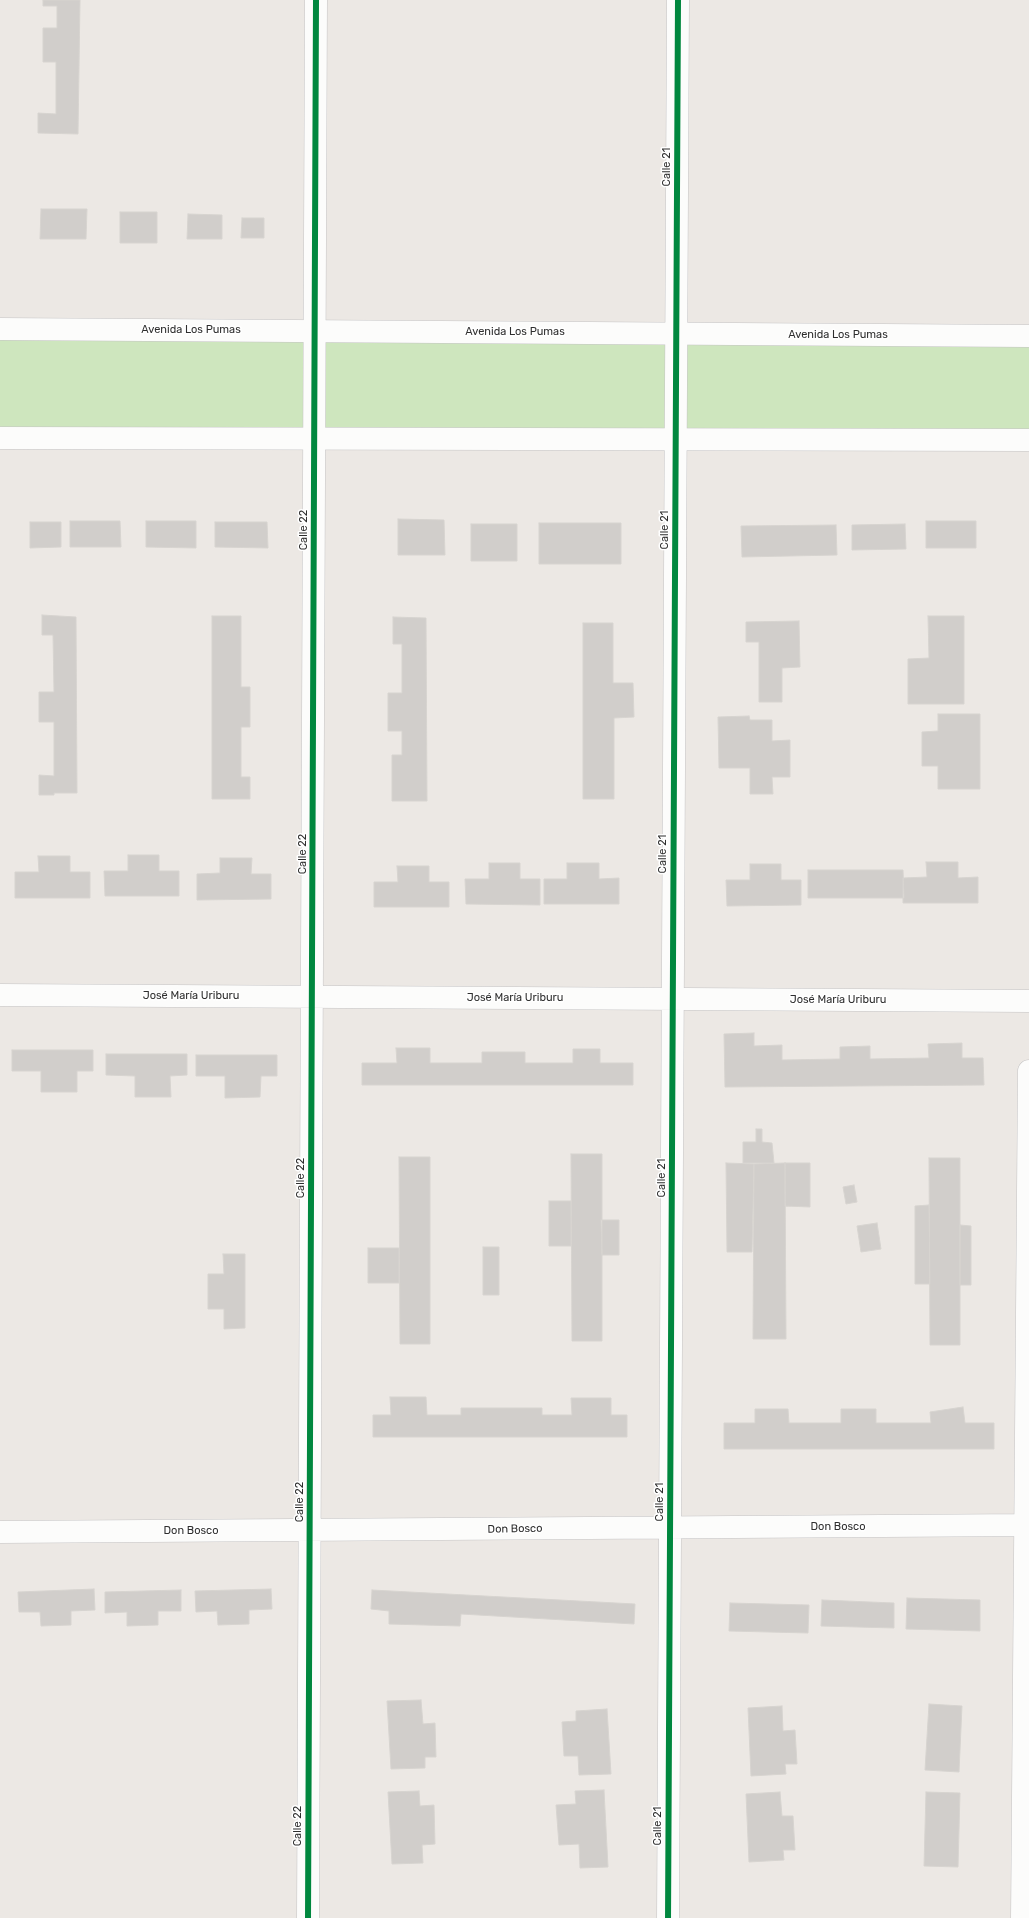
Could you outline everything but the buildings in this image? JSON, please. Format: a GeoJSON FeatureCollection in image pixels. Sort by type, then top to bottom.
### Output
{"type":"FeatureCollection","features":[{"type":"Feature","properties":{"kind":"street","name":"Calle 22"},"geometry":{"type":"LineString","coordinates":[[308,1918],[316,0]]}},
{"type":"Feature","properties":{"kind":"street","name":"Calle 21"},"geometry":{"type":"LineString","coordinates":[[668,1918],[678,0]]}},
{"type":"Feature","properties":{"kind":"street","name":"Avenida Los Pumas"},"geometry":{"type":"LineString","coordinates":[[0,329],[1029,336]]}},
{"type":"Feature","properties":{"kind":"street"},"geometry":{"type":"LineString","coordinates":[[0,438],[315,437],[1029,440]]}},
{"type":"Feature","properties":{"kind":"street","name":"José María Uriburu"},"geometry":{"type":"LineString","coordinates":[[0,995],[1029,1001]]}},
{"type":"Feature","properties":{"kind":"street"},"geometry":{"type":"LineString","coordinates":[[1022,1918],[1027,1525],[1029,1071]]}},
{"type":"Feature","properties":{"kind":"street","name":"Don Bosco"},"geometry":{"type":"LineString","coordinates":[[0,1532],[1027,1525]]}},
{"type":"Feature","properties":{"kind":"green space"},"geometry":{"type":"Polygon","coordinates":[[[0,330],[1029,338],[1029,440],[0,436],[0,330]]]}},
{"type":"Feature","properties":{"kind":"cycle path"},"geometry":{"type":"LineString","coordinates":[[308,1918],[316,0]]}},
{"type":"Feature","properties":{"kind":"cycle path"},"geometry":{"type":"LineString","coordinates":[[668,1918],[678,0]]}}]}
